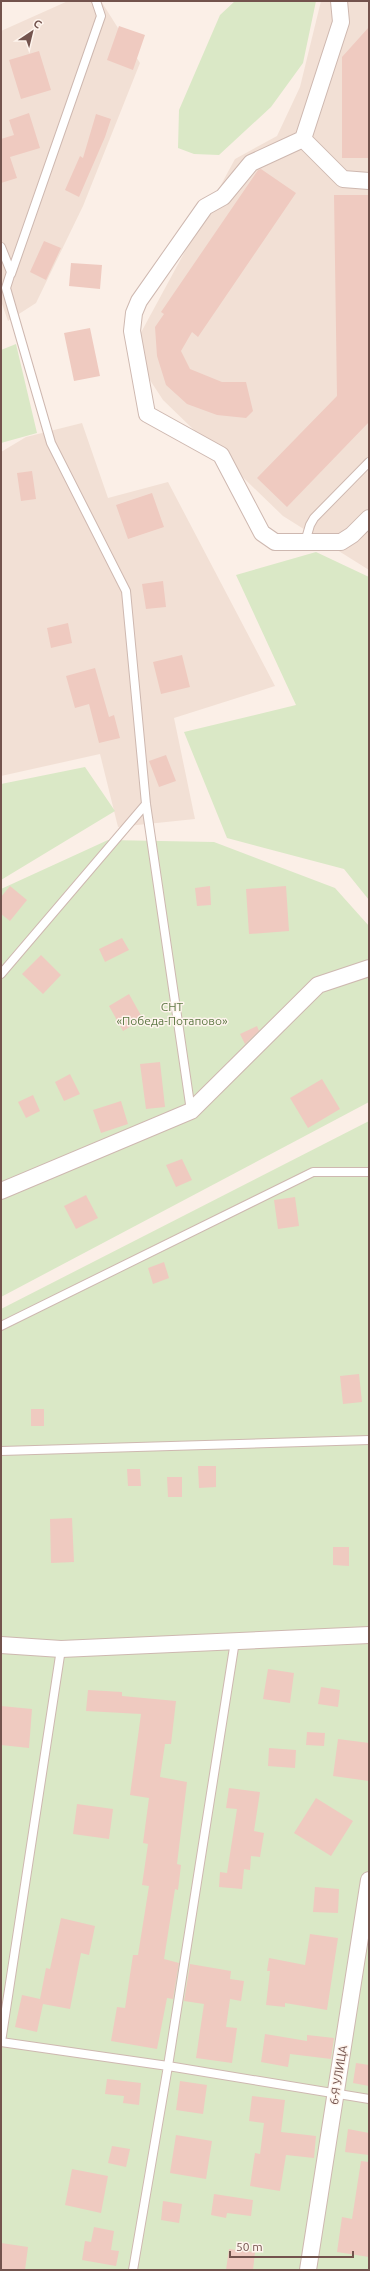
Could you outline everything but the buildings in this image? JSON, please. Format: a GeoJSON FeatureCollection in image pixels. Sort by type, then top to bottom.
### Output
{"type":"FeatureCollection","features":[{"type":"Feature","properties":{"kind":"street"},"geometry":{"type":"LineString","coordinates":[[339,1],[341,22],[303,139],[251,163],[223,197],[205,206],[139,301],[134,313],[132,331],[147,414],[221,455],[265,536],[275,542],[341,542],[352,535],[369,518]]}},
{"type":"Feature","properties":{"kind":"street"},"geometry":{"type":"LineString","coordinates":[[303,139],[342,179],[369,181]]}},
{"type":"Feature","properties":{"kind":"street"},"geometry":{"type":"LineString","coordinates":[[1,1191],[191,1111],[318,985],[369,968]]}},
{"type":"Feature","properties":{"kind":"street"},"geometry":{"type":"LineString","coordinates":[[1,1645],[61,1649],[369,1635]]}},
{"type":"Feature","properties":{"kind":"street","name":"6-Я УЛИЦА"},"geometry":{"type":"LineString","coordinates":[[308,2270],[369,1880]]}},
{"type":"Feature","properties":{"kind":"lane"},"geometry":{"type":"LineString","coordinates":[[6,288],[101,16],[96,1]]}},
{"type":"Feature","properties":{"kind":"lane"},"geometry":{"type":"LineString","coordinates":[[1,247],[11,272],[6,288],[50,443],[126,591],[146,804],[191,1111]]}},
{"type":"Feature","properties":{"kind":"lane"},"geometry":{"type":"LineString","coordinates":[[306,542],[310,525],[314,518],[369,462]]}},
{"type":"Feature","properties":{"kind":"lane"},"geometry":{"type":"LineString","coordinates":[[1,974],[146,804]]}},
{"type":"Feature","properties":{"kind":"lane"},"geometry":{"type":"LineString","coordinates":[[1,1326],[314,1172],[369,1172]]}},
{"type":"Feature","properties":{"kind":"lane"},"geometry":{"type":"LineString","coordinates":[[1,1451],[369,1440]]}},
{"type":"Feature","properties":{"kind":"lane"},"geometry":{"type":"LineString","coordinates":[[133,2270],[168,2066],[235,1641]]}},
{"type":"Feature","properties":{"kind":"lane"},"geometry":{"type":"LineString","coordinates":[[61,1649],[1,2042],[168,2066],[369,2099]]}},
{"type":"Feature","properties":{"kind":"shaded area"},"geometry":{"type":"Polygon","coordinates":[[[68,1],[101,1],[140,63],[83,206],[36,303],[8,321],[1,301],[1,31],[68,1]]]}},
{"type":"Feature","properties":{"kind":"shaded area"},"geometry":{"type":"Polygon","coordinates":[[[321,1],[369,1],[369,570],[283,516],[163,400],[131,351],[235,159],[277,136],[300,87],[321,1]]]}},
{"type":"Feature","properties":{"kind":"shaded area"},"geometry":{"type":"Polygon","coordinates":[[[82,423],[108,498],[168,482],[275,686],[174,718],[195,819],[118,827],[100,754],[1,776],[1,452],[26,437],[82,423]]]}},
{"type":"Feature","properties":{"kind":"green space"},"geometry":{"type":"Polygon","coordinates":[[[235,1],[316,1],[303,63],[271,107],[219,155],[194,154],[178,148],[179,110],[220,15],[235,1]]]}},
{"type":"Feature","properties":{"kind":"green space"},"geometry":{"type":"Polygon","coordinates":[[[16,344],[37,433],[1,443],[1,350],[16,344]]]}},
{"type":"Feature","properties":{"kind":"green space"},"geometry":{"type":"Polygon","coordinates":[[[316,552],[369,577],[369,900],[344,869],[227,838],[184,732],[296,705],[236,575],[316,552]]]}},
{"type":"Feature","properties":{"kind":"green space"},"geometry":{"type":"Polygon","coordinates":[[[85,767],[115,811],[1,880],[1,784],[85,767]]]}},
{"type":"Feature","properties":{"kind":"green space","name":"СНТ «Победа-Потапово»"},"geometry":{"type":"Polygon","coordinates":[[[108,840],[214,842],[335,888],[369,926],[369,1102],[1,1297],[1,889],[108,840]]]}},
{"type":"Feature","properties":{"kind":"green space"},"geometry":{"type":"Polygon","coordinates":[[[369,1121],[369,2270],[1,2270],[1,1309],[369,1121]]]}}]}
